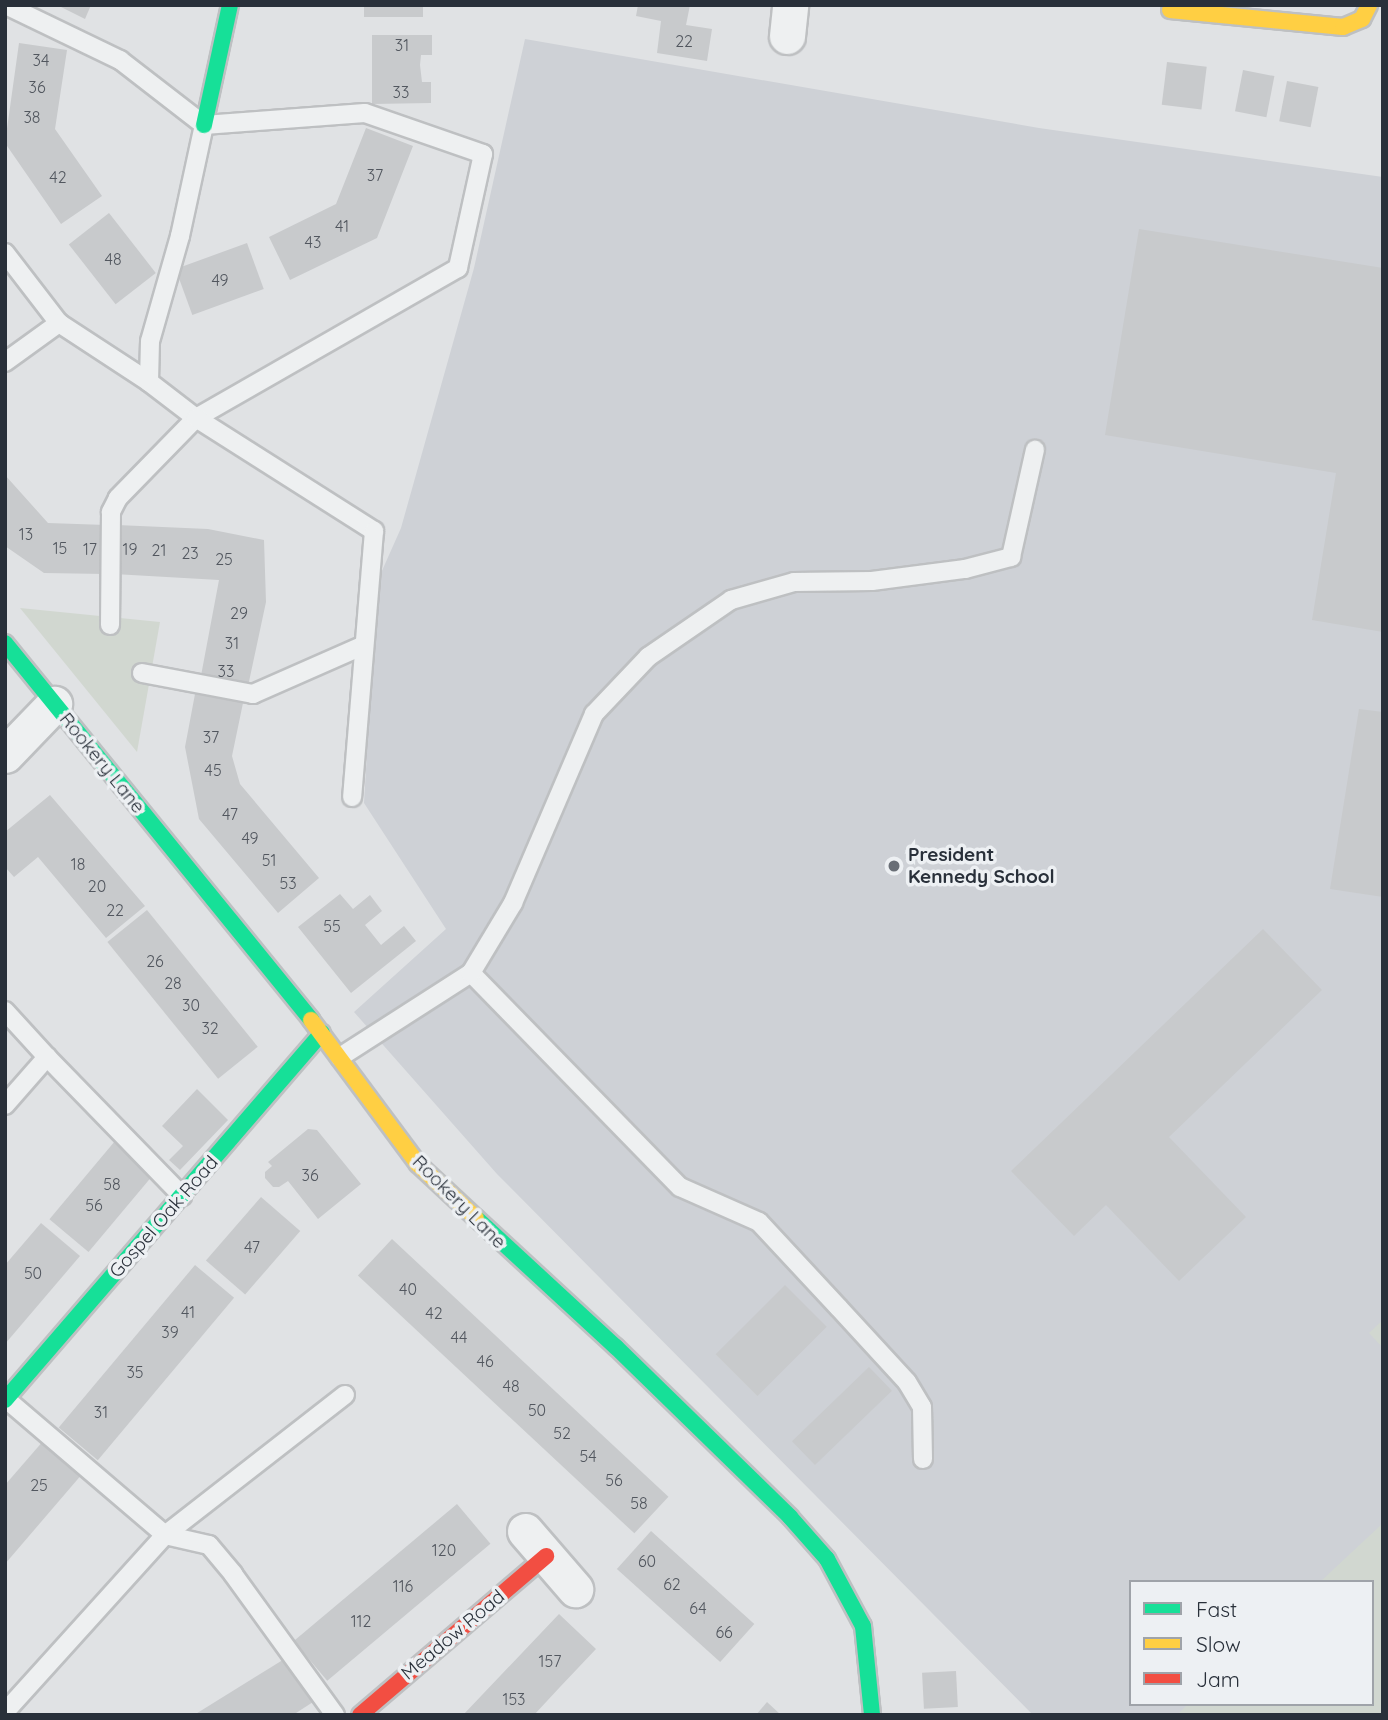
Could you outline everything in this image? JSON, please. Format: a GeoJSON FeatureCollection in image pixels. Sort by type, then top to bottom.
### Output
{"type":"FeatureCollection","features":[{"type":"Feature","properties":{"kind":"street"},"geometry":{"type":"LineString","coordinates":[[204,125],[230,5]]}},
{"type":"Feature","properties":{"kind":"street"},"geometry":{"type":"LineString","coordinates":[[1170,10],[1343,27],[1354,25],[1362,19],[1368,5]]}},
{"type":"Feature","properties":{"kind":"street","name":"Rookery Lane"},"geometry":{"type":"LineString","coordinates":[[5,643],[322,1033],[418,1164],[616,1347],[790,1517],[827,1559],[863,1626],[872,1715]]}},
{"type":"Feature","properties":{"kind":"street"},"geometry":{"type":"LineString","coordinates":[[5,755],[54,705]]}},
{"type":"Feature","properties":{"kind":"street","name":"Gospel Oak Road"},"geometry":{"type":"LineString","coordinates":[[6,1400],[322,1033]]}},
{"type":"Feature","properties":{"kind":"street","name":"Meadow Road"},"geometry":{"type":"LineString","coordinates":[[359,1715],[536,1543],[575,1589]]}},
{"type":"Feature","properties":{"kind":"lane"},"geometry":{"type":"LineString","coordinates":[[6,5],[120,60],[204,125],[365,113],[483,154],[458,268],[196,418],[118,498],[111,512],[110,625]]}},
{"type":"Feature","properties":{"kind":"lane"},"geometry":{"type":"LineString","coordinates":[[149,382],[150,341],[180,236],[204,125]]}},
{"type":"Feature","properties":{"kind":"lane"},"geometry":{"type":"LineString","coordinates":[[5,253],[59,323],[149,382],[196,418],[374,531],[352,797]]}},
{"type":"Feature","properties":{"kind":"lane"},"geometry":{"type":"LineString","coordinates":[[5,362],[59,323]]}},
{"type":"Feature","properties":{"kind":"lane"},"geometry":{"type":"LineString","coordinates":[[340,1057],[471,973],[513,903],[594,714],[648,657],[731,600],[794,582],[872,581],[965,569],[1011,557],[1035,450]]}},
{"type":"Feature","properties":{"kind":"lane"},"geometry":{"type":"LineString","coordinates":[[142,673],[253,694],[364,645]]}},
{"type":"Feature","properties":{"kind":"lane"},"geometry":{"type":"LineString","coordinates":[[471,973],[680,1187],[759,1222],[839,1308],[907,1382],[922,1407],[920,1428],[923,1459]]}},
{"type":"Feature","properties":{"kind":"lane"},"geometry":{"type":"LineString","coordinates":[[5,1011],[182,1196]]}},
{"type":"Feature","properties":{"kind":"lane"},"geometry":{"type":"LineString","coordinates":[[5,1105],[47,1057]]}},
{"type":"Feature","properties":{"kind":"lane"},"geometry":{"type":"LineString","coordinates":[[5,1712],[165,1535],[345,1395]]}},
{"type":"Feature","properties":{"kind":"lane"},"geometry":{"type":"LineString","coordinates":[[6,1400],[165,1535],[209,1545],[233,1573],[335,1715]]}},
{"type":"Feature","properties":{"kind":"shaded area","name":"President Kennedy School"},"geometry":{"type":"Polygon","coordinates":[[[525,39],[1039,128],[1383,177],[1383,1715],[1033,1715],[497,1174],[354,1012],[446,929],[364,803],[377,582],[401,528],[474,268],[525,39]]]}},
{"type":"Feature","properties":{"kind":"shaded area"},"geometry":{"type":"Polygon","coordinates":[[[20,608],[160,622],[137,752],[20,608]]]}},
{"type":"Feature","properties":{"kind":"shaded area"},"geometry":{"type":"Polygon","coordinates":[[[1383,1320],[1383,1348],[1369,1333],[1383,1320]]]}},
{"type":"Feature","properties":{"kind":"shaded area"},"geometry":{"type":"Polygon","coordinates":[[[1383,1523],[1383,1715],[1177,1715],[1186,1706],[1374,1706],[1374,1580],[1322,1580],[1383,1523]]]}},
{"type":"Feature","properties":{"kind":"building"},"geometry":{"type":"Polygon","coordinates":[[[57,5],[91,5],[85,19],[57,5]]]}},
{"type":"Feature","properties":{"kind":"building"},"geometry":{"type":"Polygon","coordinates":[[[364,5],[423,5],[423,17],[364,17],[364,5]]]}},
{"type":"Feature","properties":{"kind":"building"},"geometry":{"type":"Polygon","coordinates":[[[638,5],[690,5],[686,25],[712,29],[707,61],[657,53],[661,21],[636,16],[638,5]]]}},
{"type":"Feature","properties":{"kind":"building"},"geometry":{"type":"Polygon","coordinates":[[[372,35],[432,35],[432,55],[421,55],[420,65],[422,82],[431,82],[431,103],[372,104],[372,35]]]}},
{"type":"Feature","properties":{"kind":"building"},"geometry":{"type":"Polygon","coordinates":[[[19,43],[67,50],[55,129],[102,196],[61,224],[5,143],[19,43]]]}},
{"type":"Feature","properties":{"kind":"building"},"geometry":{"type":"Polygon","coordinates":[[[1167,62],[1207,67],[1201,110],[1162,105],[1167,62]]]}},
{"type":"Feature","properties":{"kind":"building"},"geometry":{"type":"Polygon","coordinates":[[[1243,70],[1274,76],[1266,117],[1235,111],[1243,70]]]}},
{"type":"Feature","properties":{"kind":"building"},"geometry":{"type":"Polygon","coordinates":[[[1287,81],[1318,87],[1311,127],[1279,121],[1287,81]]]}},
{"type":"Feature","properties":{"kind":"building"},"geometry":{"type":"Polygon","coordinates":[[[366,128],[413,146],[377,238],[290,280],[269,237],[336,204],[366,128]]]}},
{"type":"Feature","properties":{"kind":"building"},"geometry":{"type":"Polygon","coordinates":[[[109,213],[156,273],[116,304],[69,244],[109,213]]]}},
{"type":"Feature","properties":{"kind":"building"},"geometry":{"type":"Polygon","coordinates":[[[1139,229],[1383,268],[1383,632],[1312,620],[1336,473],[1105,435],[1139,229]]]}},
{"type":"Feature","properties":{"kind":"building"},"geometry":{"type":"Polygon","coordinates":[[[247,243],[264,289],[192,315],[176,269],[247,243]]]}},
{"type":"Feature","properties":{"kind":"building"},"geometry":{"type":"Polygon","coordinates":[[[5,475],[48,523],[106,525],[105,574],[44,573],[5,546],[5,475]]]}},
{"type":"Feature","properties":{"kind":"building"},"geometry":{"type":"Polygon","coordinates":[[[117,525],[208,529],[264,540],[266,602],[247,691],[200,681],[219,580],[114,574],[117,525]]]}},
{"type":"Feature","properties":{"kind":"building"},"geometry":{"type":"Polygon","coordinates":[[[195,694],[243,703],[232,756],[240,784],[319,878],[278,913],[199,819],[185,747],[195,694]]]}},
{"type":"Feature","properties":{"kind":"building"},"geometry":{"type":"Polygon","coordinates":[[[1359,709],[1383,712],[1383,897],[1330,889],[1359,709]]]}},
{"type":"Feature","properties":{"kind":"building"},"geometry":{"type":"Polygon","coordinates":[[[50,795],[145,906],[106,938],[38,857],[14,877],[5,867],[5,832],[50,795]]]}},
{"type":"Feature","properties":{"kind":"building"},"geometry":{"type":"Polygon","coordinates":[[[340,894],[353,909],[370,895],[382,911],[365,925],[381,945],[404,926],[416,941],[351,993],[298,927],[340,894]]]}},
{"type":"Feature","properties":{"kind":"building"},"geometry":{"type":"Polygon","coordinates":[[[147,910],[258,1047],[218,1079],[107,942],[147,910]]]}},
{"type":"Feature","properties":{"kind":"building"},"geometry":{"type":"Polygon","coordinates":[[[1263,929],[1322,990],[1169,1137],[1246,1217],[1179,1281],[1106,1205],[1074,1236],[1011,1171],[1263,929]]]}},
{"type":"Feature","properties":{"kind":"building"},"geometry":{"type":"Polygon","coordinates":[[[197,1089],[228,1120],[180,1170],[169,1160],[183,1146],[162,1126],[197,1089]]]}},
{"type":"Feature","properties":{"kind":"building"},"geometry":{"type":"Polygon","coordinates":[[[308,1129],[317,1130],[361,1184],[318,1219],[288,1181],[279,1187],[273,1187],[265,1178],[265,1172],[272,1166],[268,1162],[308,1129]]]}},
{"type":"Feature","properties":{"kind":"building"},"geometry":{"type":"Polygon","coordinates":[[[115,1141],[154,1174],[89,1252],[49,1219],[115,1141]]]}},
{"type":"Feature","properties":{"kind":"building"},"geometry":{"type":"Polygon","coordinates":[[[261,1197],[300,1231],[245,1295],[206,1260],[261,1197]]]}},
{"type":"Feature","properties":{"kind":"building"},"geometry":{"type":"Polygon","coordinates":[[[41,1223],[80,1256],[5,1344],[5,1265],[41,1223]]]}},
{"type":"Feature","properties":{"kind":"building"},"geometry":{"type":"Polygon","coordinates":[[[392,1239],[668,1497],[634,1533],[358,1276],[392,1239]]]}},
{"type":"Feature","properties":{"kind":"building"},"geometry":{"type":"Polygon","coordinates":[[[195,1265],[234,1298],[98,1460],[59,1427],[195,1265]]]}},
{"type":"Feature","properties":{"kind":"building"},"geometry":{"type":"Polygon","coordinates":[[[785,1285],[827,1327],[757,1396],[716,1354],[785,1285]]]}},
{"type":"Feature","properties":{"kind":"building"},"geometry":{"type":"Polygon","coordinates":[[[869,1367],[892,1391],[815,1465],[792,1441],[869,1367]]]}},
{"type":"Feature","properties":{"kind":"building"},"geometry":{"type":"Polygon","coordinates":[[[44,1440],[83,1473],[5,1564],[5,1485],[44,1440]]]}},
{"type":"Feature","properties":{"kind":"building"},"geometry":{"type":"Polygon","coordinates":[[[457,1504],[490,1544],[327,1681],[294,1641],[457,1504]]]}},
{"type":"Feature","properties":{"kind":"building"},"geometry":{"type":"Polygon","coordinates":[[[651,1531],[754,1624],[720,1662],[617,1569],[651,1531]]]}},
{"type":"Feature","properties":{"kind":"building"},"geometry":{"type":"Polygon","coordinates":[[[559,1614],[596,1649],[534,1715],[463,1715],[559,1614]]]}},
{"type":"Feature","properties":{"kind":"building"},"geometry":{"type":"Polygon","coordinates":[[[286,1658],[313,1702],[293,1715],[194,1715],[286,1658]]]}},
{"type":"Feature","properties":{"kind":"building"},"geometry":{"type":"Polygon","coordinates":[[[956,1671],[958,1707],[924,1709],[922,1673],[956,1671]]]}},
{"type":"Feature","properties":{"kind":"building"},"geometry":{"type":"Polygon","coordinates":[[[767,1702],[781,1715],[756,1715],[767,1702]]]}},
{"type":"Feature","properties":{"kind":"traffic: fast"},"geometry":{"type":"LineString","coordinates":[[204,125],[230,5]]}},
{"type":"Feature","properties":{"kind":"traffic: fast"},"geometry":{"type":"LineString","coordinates":[[5,643],[311,1020]]}},
{"type":"Feature","properties":{"kind":"traffic: fast"},"geometry":{"type":"LineString","coordinates":[[5,1400],[322,1033]]}},
{"type":"Feature","properties":{"kind":"traffic: fast"},"geometry":{"type":"LineString","coordinates":[[476,1218],[616,1347],[790,1517],[827,1559],[863,1626],[872,1715]]}},
{"type":"Feature","properties":{"kind":"traffic: slow"},"geometry":{"type":"LineString","coordinates":[[1170,10],[1343,27],[1362,19],[1369,5]]}},
{"type":"Feature","properties":{"kind":"traffic: slow"},"geometry":{"type":"LineString","coordinates":[[311,1020],[418,1164],[476,1218]]}},
{"type":"Feature","properties":{"kind":"traffic: jam"},"geometry":{"type":"LineString","coordinates":[[360,1715],[546,1556]]}},
{"type":"Feature","properties":{"kind":"place","name":"President Kennedy School"},"geometry":{"type":"Point","coordinates":[894,866]}}]}
